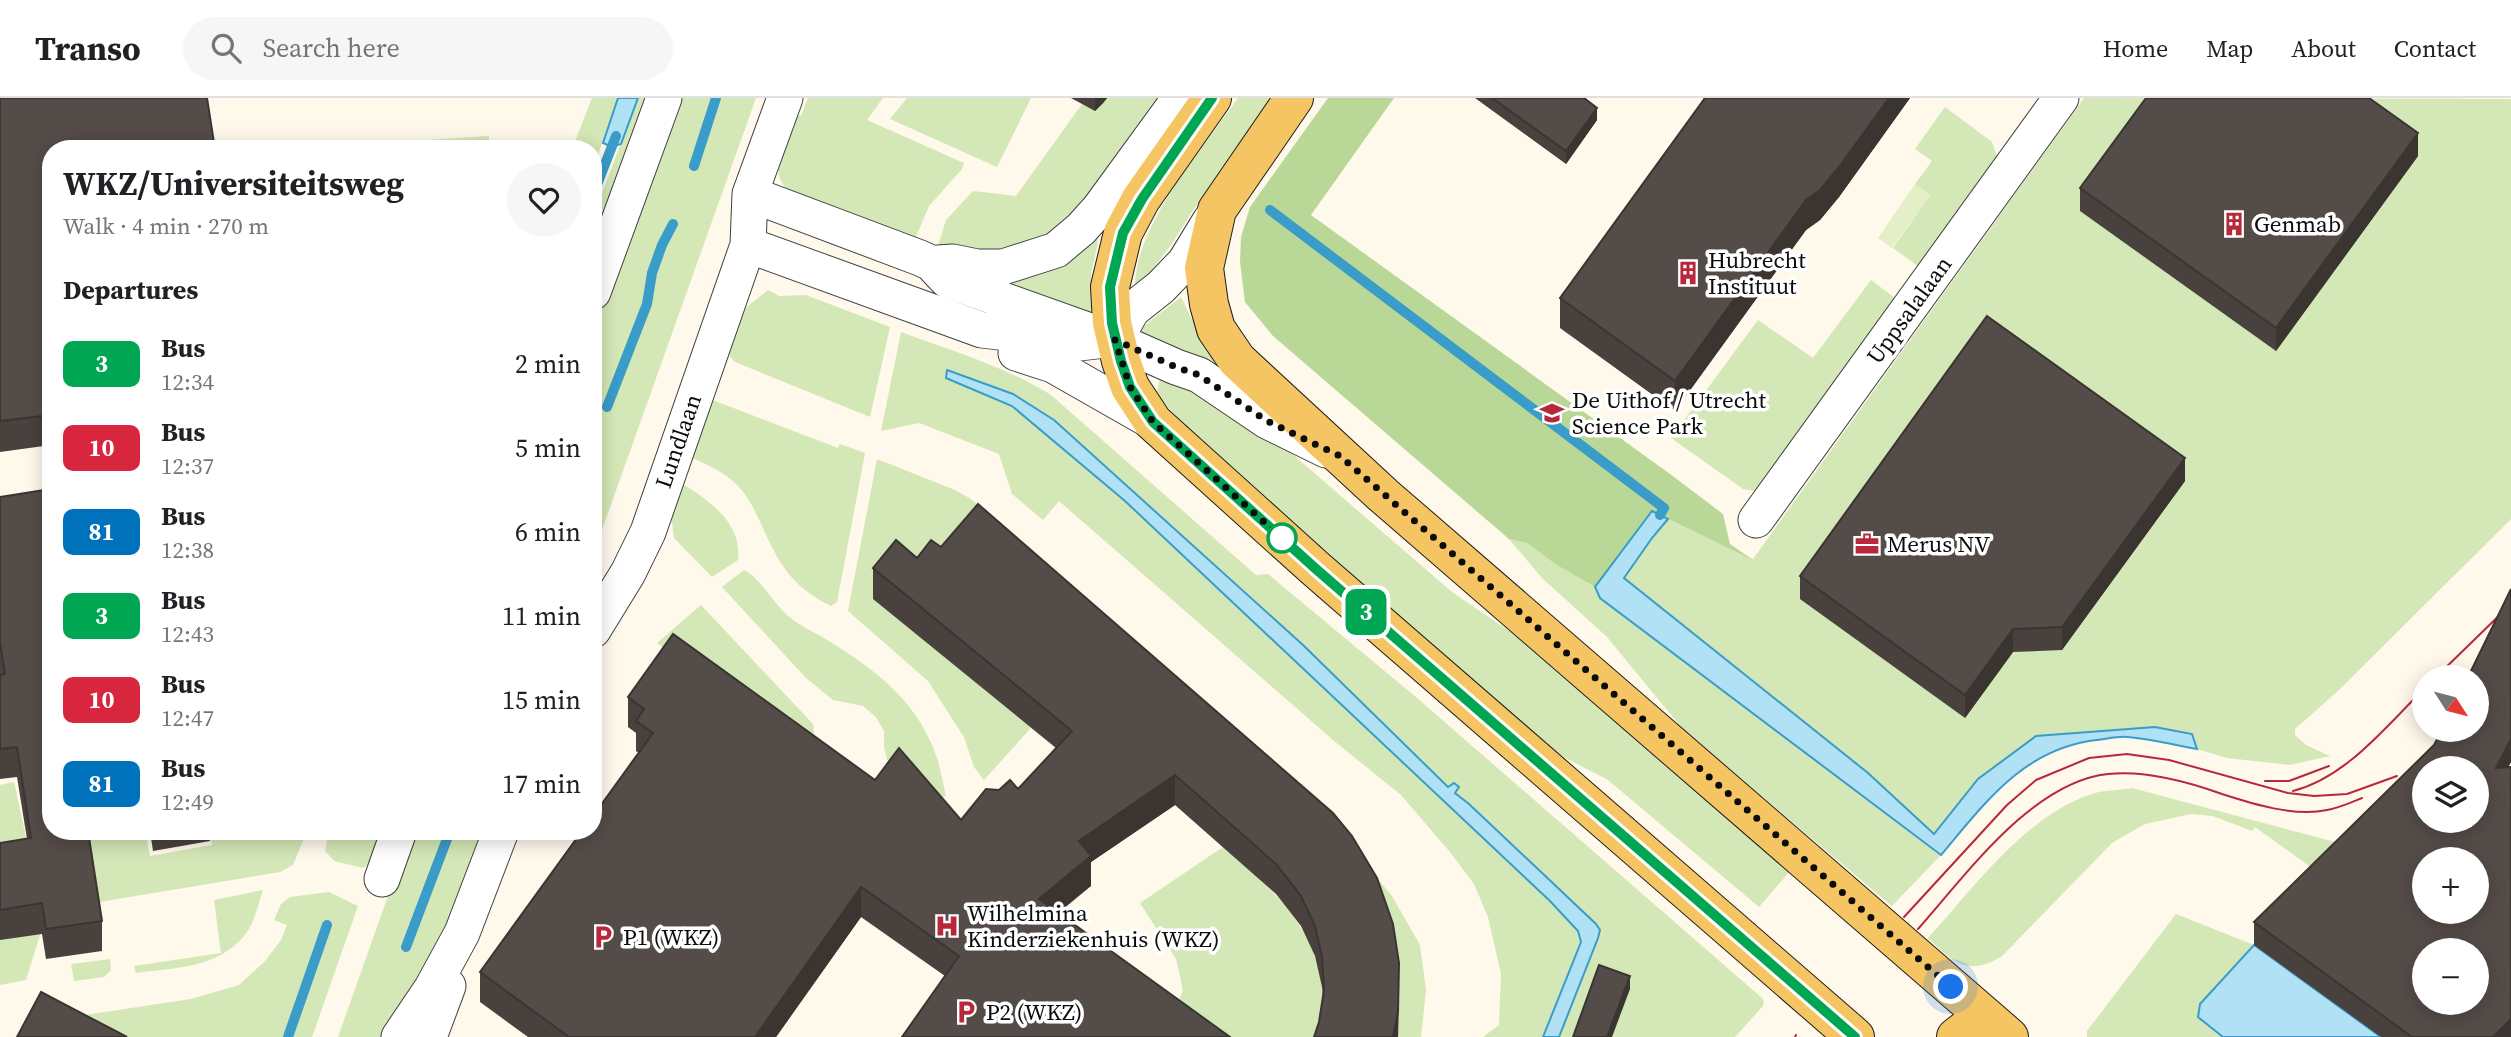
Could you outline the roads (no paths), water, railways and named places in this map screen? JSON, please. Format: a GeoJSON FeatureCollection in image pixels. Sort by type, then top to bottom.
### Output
{"type":"FeatureCollection","features":[{"type":"Feature","properties":{"kind":"main road"},"geometry":{"type":"LineString","coordinates":[[1212,98],[1142,199],[1123,233],[1110,287],[1115,340],[1130,387],[1153,422],[1326,578],[1855,1037]]}},
{"type":"Feature","properties":{"kind":"main road"},"geometry":{"type":"LineString","coordinates":[[1294,98],[1217,210],[1205,268],[1209,304],[1216,329],[1237,360],[1340,456],[1934,972],[1983,1030]]}},
{"type":"Feature","properties":{"kind":"street"},"geometry":{"type":"LineString","coordinates":[[602,267],[664,98]]}},
{"type":"Feature","properties":{"kind":"street","name":"Lundlaan"},"geometry":{"type":"LineString","coordinates":[[602,615],[628,573],[648,532],[748,245],[750,194],[785,98]]}},
{"type":"Feature","properties":{"kind":"street"},"geometry":{"type":"LineString","coordinates":[[750,194],[931,263],[954,262],[977,267],[1003,267],[1056,250],[1081,229],[1099,209],[1180,98]]}},
{"type":"Feature","properties":{"kind":"street","name":"Uppsalalaan"},"geometry":{"type":"LineString","coordinates":[[1756,520],[2061,98]]}},
{"type":"Feature","properties":{"kind":"street"},"geometry":{"type":"LineString","coordinates":[[1115,340],[1132,310],[1150,297],[1185,262],[1217,210]]}},
{"type":"Feature","properties":{"kind":"street"},"geometry":{"type":"LineString","coordinates":[[748,245],[982,330],[1016,334],[1054,346],[1115,340]]}},
{"type":"Feature","properties":{"kind":"street"},"geometry":{"type":"LineString","coordinates":[[931,263],[947,280],[1115,340],[1199,375],[1267,421],[1340,456]]}},
{"type":"Feature","properties":{"kind":"street"},"geometry":{"type":"LineString","coordinates":[[982,330],[1007,350],[1053,365],[1153,422]]}},
{"type":"Feature","properties":{"kind":"street"},"geometry":{"type":"LineString","coordinates":[[383,878],[396,840]]}},
{"type":"Feature","properties":{"kind":"street"},"geometry":{"type":"LineString","coordinates":[[399,1037],[432,988],[462,933],[497,840]]}},
{"type":"Feature","properties":{"kind":"street"},"geometry":{"type":"LineString","coordinates":[[429,1037],[460,952],[462,933]]}},
{"type":"Feature","properties":{"kind":"street"},"geometry":{"type":"LineString","coordinates":[[414,1037],[432,988]]}},
{"type":"Feature","properties":{"kind":"water"},"geometry":{"type":"Polygon","coordinates":[[[618,98],[638,98],[621,144],[612,147],[603,143],[618,98]]]}},
{"type":"Feature","properties":{"kind":"water"},"geometry":{"type":"Polygon","coordinates":[[[947,370],[1013,394],[1054,420],[1303,645],[1448,787],[1454,783],[1459,787],[1455,793],[1596,924],[1600,930],[1598,938],[1559,1037],[1543,1037],[1581,942],[1578,931],[1550,901],[1125,501],[1012,406],[946,378],[947,370]]]}},
{"type":"Feature","properties":{"kind":"water"},"geometry":{"type":"Polygon","coordinates":[[[1652,511],[1668,519],[1624,578],[1868,773],[1934,834],[1978,779],[2036,736],[2155,727],[2192,734],[2197,749],[2120,737],[2070,745],[2047,754],[2026,767],[1990,798],[1941,855],[1600,598],[1595,587],[1652,511]]]}},
{"type":"Feature","properties":{"kind":"water"},"geometry":{"type":"Polygon","coordinates":[[[2254,945],[2381,1037],[2223,1037],[2198,1017],[2200,1004],[2254,945]]]}},
{"type":"Feature","properties":{"kind":"waterway"},"geometry":{"type":"LineString","coordinates":[[694,166],[716,98]]}},
{"type":"Feature","properties":{"kind":"waterway"},"geometry":{"type":"LineString","coordinates":[[602,172],[616,136]]}},
{"type":"Feature","properties":{"kind":"waterway"},"geometry":{"type":"LineString","coordinates":[[1270,210],[1664,508],[1660,515]]}},
{"type":"Feature","properties":{"kind":"waterway"},"geometry":{"type":"LineString","coordinates":[[607,407],[647,304],[652,273],[662,245],[673,224]]}},
{"type":"Feature","properties":{"kind":"waterway"},"geometry":{"type":"LineString","coordinates":[[406,947],[447,840]]}},
{"type":"Feature","properties":{"kind":"waterway"},"geometry":{"type":"LineString","coordinates":[[288,1037],[327,925]]}},
{"type":"Feature","properties":{"kind":"tram line"},"geometry":{"type":"LineString","coordinates":[[2448,665],[2511,604]]}},
{"type":"Feature","properties":{"kind":"tram line"},"geometry":{"type":"LineString","coordinates":[[2293,791],[2313,784],[2348,762],[2412,701]]}},
{"type":"Feature","properties":{"kind":"tram line"},"geometry":{"type":"LineString","coordinates":[[1904,917],[2007,805],[2036,780],[2089,758],[2127,754],[2169,760],[2288,793],[2314,796],[2347,794],[2397,776]]}},
{"type":"Feature","properties":{"kind":"tram line"},"geometry":{"type":"LineString","coordinates":[[2265,781],[2289,781],[2329,766]]}},
{"type":"Feature","properties":{"kind":"tram line"},"geometry":{"type":"LineString","coordinates":[[1918,929],[2002,834],[2053,794],[2080,781],[2108,774],[2151,775],[2260,805],[2301,812],[2331,809],[2362,798]]}},
{"type":"Feature","properties":{"kind":"place","name":"Genmab"},"geometry":{"type":"Point","coordinates":[2234,224]}},
{"type":"Feature","properties":{"kind":"place","name":"Hubrecht Instituut"},"geometry":{"type":"Point","coordinates":[1688,273]}},
{"type":"Feature","properties":{"kind":"place","name":"De Uithof / Utrecht Science Park"},"geometry":{"type":"Point","coordinates":[1552,413]}},
{"type":"Feature","properties":{"kind":"place","name":"Merus NV"},"geometry":{"type":"Point","coordinates":[1867,544]}},
{"type":"Feature","properties":{"kind":"place","name":"Wilhelmina Kinderziekenhuis (WKZ)"},"geometry":{"type":"Point","coordinates":[947,926]}},
{"type":"Feature","properties":{"kind":"place","name":"P1 (WKZ)"},"geometry":{"type":"Point","coordinates":[603,937]}},
{"type":"Feature","properties":{"kind":"place","name":"P2 (WKZ)"},"geometry":{"type":"Point","coordinates":[966,1012]}}]}
